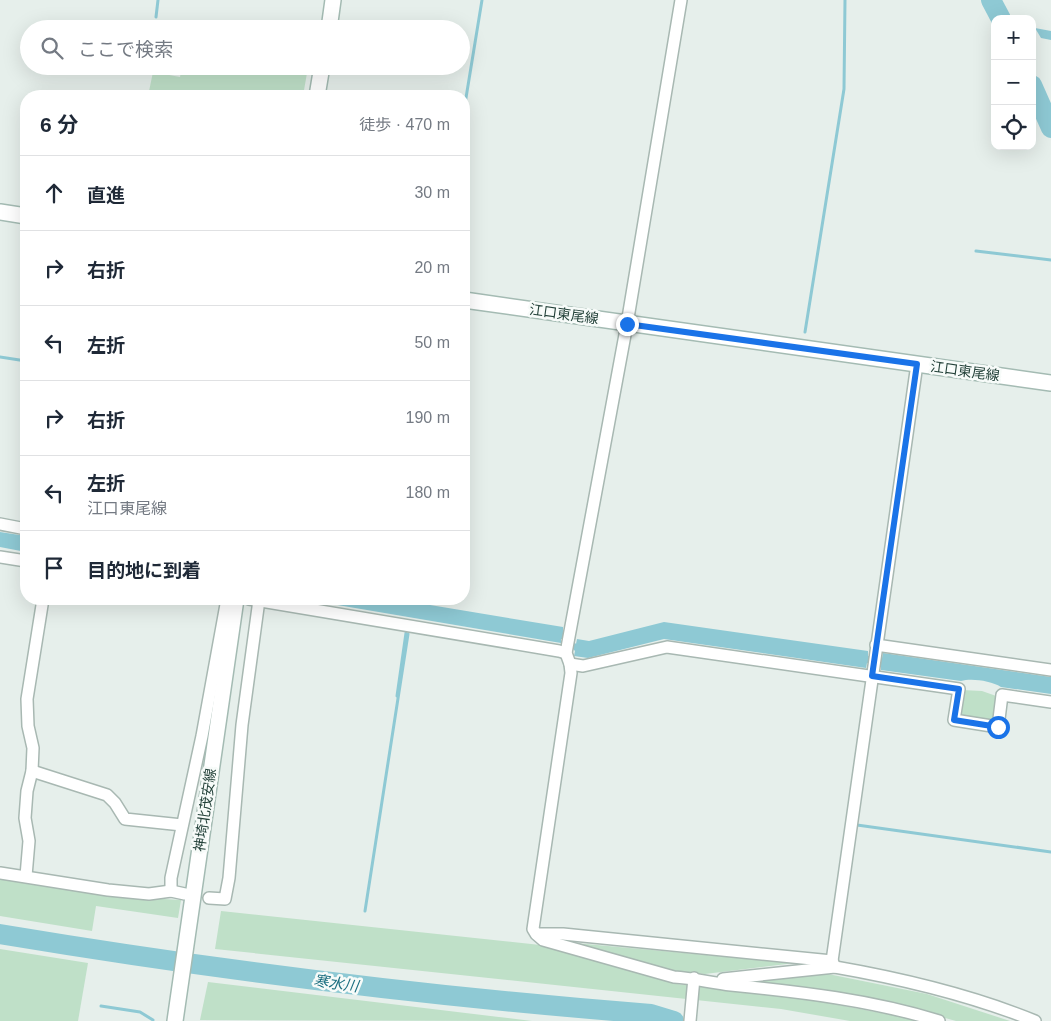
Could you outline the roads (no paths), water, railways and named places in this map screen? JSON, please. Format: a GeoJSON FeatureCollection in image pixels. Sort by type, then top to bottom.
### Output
{"type":"FeatureCollection","features":[{"type":"Feature","properties":{"kind":"main road"},"geometry":{"type":"LineString","coordinates":[[330,20],[333,0]]}},
{"type":"Feature","properties":{"kind":"main road"},"geometry":{"type":"LineString","coordinates":[[318,90],[320,75]]}},
{"type":"Feature","properties":{"kind":"main road"},"geometry":{"type":"LineString","coordinates":[[0,212],[20,215]]}},
{"type":"Feature","properties":{"kind":"main road","name":"江口東尾線"},"geometry":{"type":"LineString","coordinates":[[470,301],[1051,384]]}},
{"type":"Feature","properties":{"kind":"main road","name":"神埼北茂安線"},"geometry":{"type":"LineString","coordinates":[[175,1021],[235,605]]}},
{"type":"Feature","properties":{"kind":"street"},"geometry":{"type":"LineString","coordinates":[[681,0],[627,324],[568,649],[571,673],[533,929],[543,940],[694,982],[833,964]]}},
{"type":"Feature","properties":{"kind":"street"},"geometry":{"type":"LineString","coordinates":[[833,964],[917,364]]}},
{"type":"Feature","properties":{"kind":"street"},"geometry":{"type":"LineString","coordinates":[[0,524],[20,528]]}},
{"type":"Feature","properties":{"kind":"street"},"geometry":{"type":"LineString","coordinates":[[0,557],[20,560]]}},
{"type":"Feature","properties":{"kind":"street"},"geometry":{"type":"LineString","coordinates":[[26,876],[29,841],[25,818],[27,791],[32,771],[33,748],[28,726],[27,699],[42,605]]}},
{"type":"Feature","properties":{"kind":"street"},"geometry":{"type":"LineString","coordinates":[[171,891],[170,878],[202,736],[226,605]]}},
{"type":"Feature","properties":{"kind":"street"},"geometry":{"type":"LineString","coordinates":[[209,898],[225,899],[229,878],[254,605]]}},
{"type":"Feature","properties":{"kind":"street"},"geometry":{"type":"LineString","coordinates":[[284,605],[559,651],[568,649]]}},
{"type":"Feature","properties":{"kind":"street"},"geometry":{"type":"LineString","coordinates":[[568,649],[583,666],[667,647],[874,661],[1051,670]]}},
{"type":"Feature","properties":{"kind":"street"},"geometry":{"type":"LineString","coordinates":[[874,661],[959,689],[954,720],[998,727],[1002,695],[1051,702]]}},
{"type":"Feature","properties":{"kind":"street"},"geometry":{"type":"LineString","coordinates":[[32,771],[107,795],[115,803],[125,819],[182,826]]}},
{"type":"Feature","properties":{"kind":"street"},"geometry":{"type":"LineString","coordinates":[[0,873],[108,890],[149,894],[171,891],[185,894]]}},
{"type":"Feature","properties":{"kind":"street"},"geometry":{"type":"LineString","coordinates":[[536,934],[563,934],[833,964],[944,990],[1003,1008],[1035,1021]]}},
{"type":"Feature","properties":{"kind":"street"},"geometry":{"type":"LineString","coordinates":[[706,981],[862,1002],[939,1021]]}},
{"type":"Feature","properties":{"kind":"street"},"geometry":{"type":"LineString","coordinates":[[690,1021],[694,982]]}},
{"type":"Feature","properties":{"kind":"water"},"geometry":{"type":"Polygon","coordinates":[[[1036,28],[1051,31],[1051,40],[1041,38],[1036,28]]]}},
{"type":"Feature","properties":{"kind":"water"},"geometry":{"type":"Polygon","coordinates":[[[0,532],[20,535],[20,551],[0,547],[0,532]]]}},
{"type":"Feature","properties":{"kind":"water"},"geometry":{"type":"Polygon","coordinates":[[[337,605],[430,605],[563,627],[563,632],[576,644],[577,639],[589,641],[664,622],[868,651],[868,656],[882,658],[883,653],[1051,677],[1051,694],[1001,687],[981,681],[961,681],[881,670],[881,665],[867,663],[866,668],[664,639],[588,658],[574,656],[575,651],[564,639],[561,639],[561,643],[337,605]]]}},
{"type":"Feature","properties":{"kind":"waterway"},"geometry":{"type":"LineString","coordinates":[[156,17],[158,0]]}},
{"type":"Feature","properties":{"kind":"waterway"},"geometry":{"type":"LineString","coordinates":[[470,73],[482,0]]}},
{"type":"Feature","properties":{"kind":"waterway"},"geometry":{"type":"LineString","coordinates":[[805,332],[844,89],[845,0]]}},
{"type":"Feature","properties":{"kind":"waterway"},"geometry":{"type":"LineString","coordinates":[[991,0],[999,15]]}},
{"type":"Feature","properties":{"kind":"waterway"},"geometry":{"type":"LineString","coordinates":[[467,90],[470,75]]}},
{"type":"Feature","properties":{"kind":"waterway"},"geometry":{"type":"LineString","coordinates":[[1036,94],[1051,128]]}},
{"type":"Feature","properties":{"kind":"waterway"},"geometry":{"type":"LineString","coordinates":[[976,251],[1051,260]]}},
{"type":"Feature","properties":{"kind":"waterway"},"geometry":{"type":"LineString","coordinates":[[0,357],[20,360]]}},
{"type":"Feature","properties":{"kind":"waterway"},"geometry":{"type":"LineString","coordinates":[[397,696],[406,633]]}},
{"type":"Feature","properties":{"kind":"waterway"},"geometry":{"type":"LineString","coordinates":[[365,911],[408,634]]}},
{"type":"Feature","properties":{"kind":"waterway"},"geometry":{"type":"LineString","coordinates":[[857,825],[1051,852]]}},
{"type":"Feature","properties":{"kind":"waterway","name":"寒水川"},"geometry":{"type":"LineString","coordinates":[[0,934],[243,971],[406,991],[651,1014],[674,1021]]}},
{"type":"Feature","properties":{"kind":"waterway"},"geometry":{"type":"LineString","coordinates":[[101,1006],[140,1012],[153,1020]]}}]}
